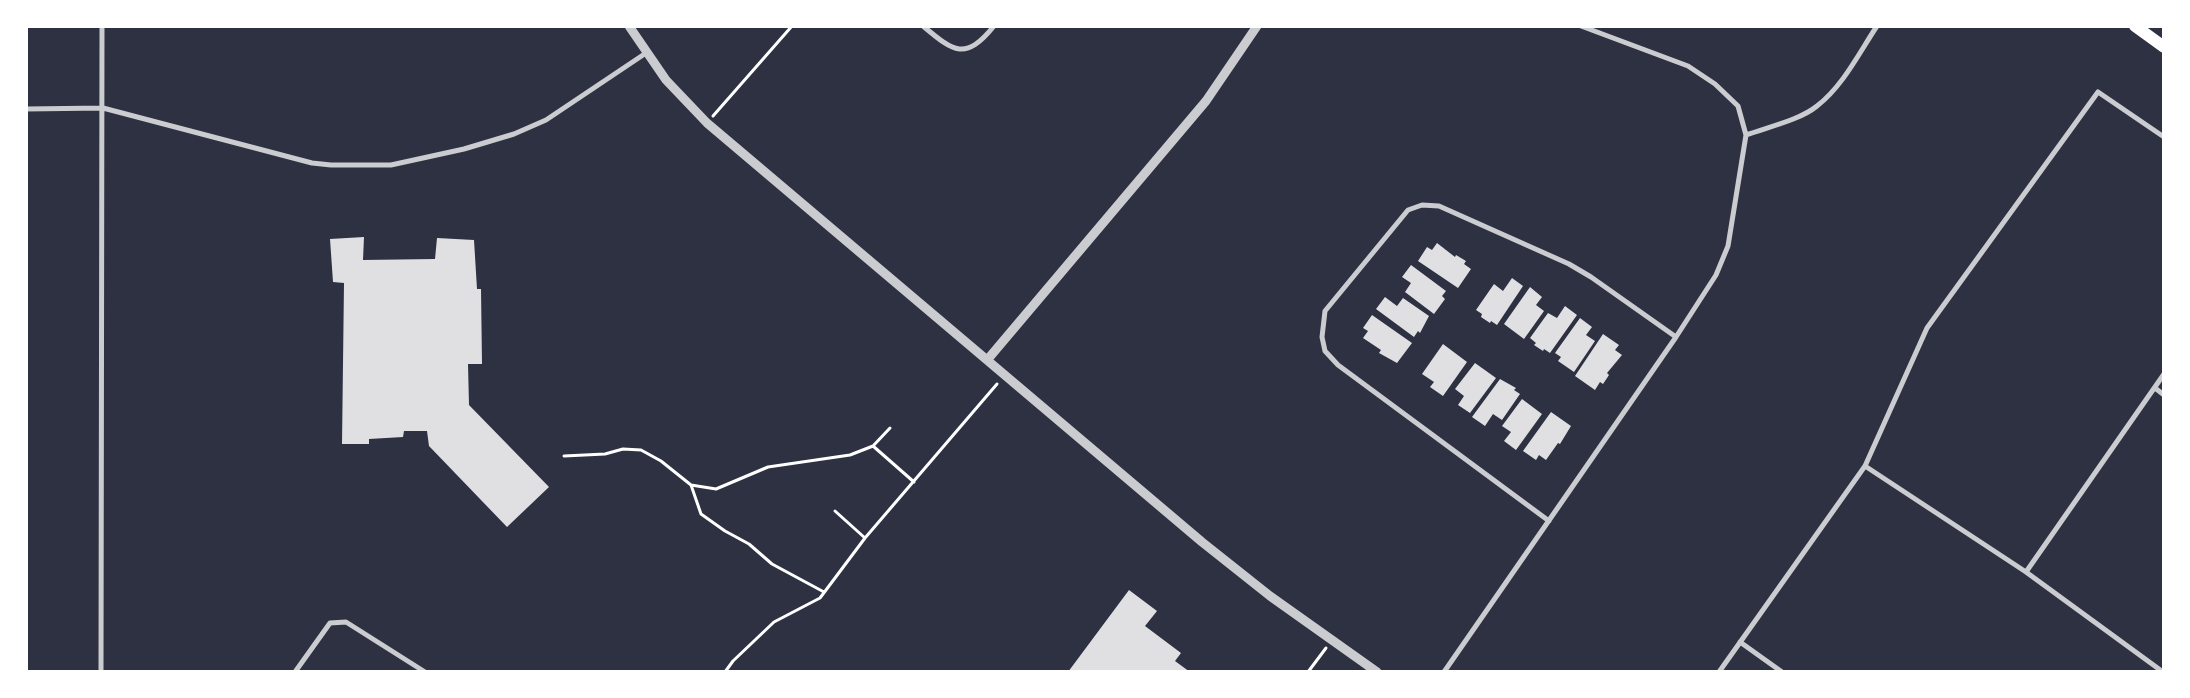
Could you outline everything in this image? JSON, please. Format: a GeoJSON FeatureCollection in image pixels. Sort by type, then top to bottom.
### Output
{"type":"FeatureCollection","features":[{"type":"Feature","properties":{"kind":"main road"},"geometry":{"type":"LineString","coordinates":[[2135,26],[2164,47]]}},
{"type":"Feature","properties":{"kind":"street"},"geometry":{"type":"LineString","coordinates":[[100,672],[102,26]]}},
{"type":"Feature","properties":{"kind":"street"},"geometry":{"type":"LineString","coordinates":[[630,26],[646,53],[666,80],[707,123],[1006,374],[1208,548],[1270,596],[1378,672]]}},
{"type":"Feature","properties":{"kind":"street"},"geometry":{"type":"LineString","coordinates":[[923,26],[952,48],[961,50],[976,44],[994,26]]}},
{"type":"Feature","properties":{"kind":"street"},"geometry":{"type":"LineString","coordinates":[[988,359],[1206,102],[1256,26]]}},
{"type":"Feature","properties":{"kind":"street"},"geometry":{"type":"LineString","coordinates":[[1444,672],[1676,337],[1716,275],[1728,246],[1746,135],[1738,106],[1715,84],[1688,66],[1581,26]]}},
{"type":"Feature","properties":{"kind":"street"},"geometry":{"type":"LineString","coordinates":[[1746,135],[1817,107],[1839,84],[1877,26]]}},
{"type":"Feature","properties":{"kind":"street"},"geometry":{"type":"LineString","coordinates":[[26,109],[103,108],[312,163],[331,165],[391,165],[464,149],[514,134],[546,120],[646,53]]}},
{"type":"Feature","properties":{"kind":"street"},"geometry":{"type":"LineString","coordinates":[[1719,672],[1865,466],[1927,328],[2098,92],[2164,138]]}},
{"type":"Feature","properties":{"kind":"street"},"geometry":{"type":"LineString","coordinates":[[1549,521],[1338,365],[1325,351],[1322,337],[1325,311],[1408,210],[1422,205],[1439,206],[1569,264],[1591,277],[1676,337]]}},
{"type":"Feature","properties":{"kind":"street"},"geometry":{"type":"LineString","coordinates":[[2026,572],[2164,374]]}},
{"type":"Feature","properties":{"kind":"street"},"geometry":{"type":"LineString","coordinates":[[2155,388],[2164,395]]}},
{"type":"Feature","properties":{"kind":"street"},"geometry":{"type":"LineString","coordinates":[[1865,466],[2026,572],[2163,672]]}},
{"type":"Feature","properties":{"kind":"street"},"geometry":{"type":"LineString","coordinates":[[295,672],[330,623],[346,622],[425,672]]}},
{"type":"Feature","properties":{"kind":"street"},"geometry":{"type":"LineString","coordinates":[[1740,642],[1782,672]]}},
{"type":"Feature","properties":{"kind":"path"},"geometry":{"type":"LineString","coordinates":[[707,123],[792,26]]}},
{"type":"Feature","properties":{"kind":"path"},"geometry":{"type":"LineString","coordinates":[[726,672],[733,661],[774,622],[820,598],[865,538],[1006,374]]}},
{"type":"Feature","properties":{"kind":"path"},"geometry":{"type":"LineString","coordinates":[[564,456],[605,454],[623,449],[641,450],[661,461],[691,485],[716,489],[768,467],[850,455],[873,446],[890,428]]}},
{"type":"Feature","properties":{"kind":"path"},"geometry":{"type":"LineString","coordinates":[[873,446],[914,482]]}},
{"type":"Feature","properties":{"kind":"path"},"geometry":{"type":"LineString","coordinates":[[691,485],[701,514],[725,532],[749,544],[772,564],[824,592]]}},
{"type":"Feature","properties":{"kind":"path"},"geometry":{"type":"LineString","coordinates":[[834,512],[865,538]]}},
{"type":"Feature","properties":{"kind":"path"},"geometry":{"type":"LineString","coordinates":[[1308,672],[1332,640]]}},
{"type":"Feature","properties":{"kind":"building"},"geometry":{"type":"Polygon","coordinates":[[[364,237],[363,260],[435,259],[437,238],[474,240],[477,289],[481,289],[482,364],[468,364],[469,405],[549,487],[507,527],[429,446],[427,431],[404,431],[403,437],[369,439],[369,444],[342,444],[344,283],[333,282],[330,239],[364,237]]]}},
{"type":"Feature","properties":{"kind":"building"},"geometry":{"type":"Polygon","coordinates":[[[1437,243],[1455,257],[1456,255],[1466,261],[1464,264],[1471,269],[1458,288],[1418,261],[1427,247],[1432,250],[1437,243]]]}},
{"type":"Feature","properties":{"kind":"building"},"geometry":{"type":"Polygon","coordinates":[[[1411,265],[1446,291],[1442,296],[1445,299],[1434,314],[1405,292],[1411,283],[1402,277],[1411,265]]]}},
{"type":"Feature","properties":{"kind":"building"},"geometry":{"type":"Polygon","coordinates":[[[1512,278],[1523,286],[1497,325],[1491,321],[1490,323],[1481,317],[1482,314],[1476,310],[1494,284],[1503,291],[1512,278]]]}},
{"type":"Feature","properties":{"kind":"building"},"geometry":{"type":"Polygon","coordinates":[[[1530,287],[1542,297],[1536,305],[1544,311],[1524,339],[1504,324],[1530,287]]]}},
{"type":"Feature","properties":{"kind":"building"},"geometry":{"type":"Polygon","coordinates":[[[1385,297],[1397,306],[1403,298],[1429,316],[1420,333],[1418,331],[1414,337],[1376,309],[1385,297]]]}},
{"type":"Feature","properties":{"kind":"building"},"geometry":{"type":"Polygon","coordinates":[[[1565,306],[1577,315],[1550,353],[1544,349],[1543,351],[1534,345],[1536,343],[1530,338],[1548,313],[1557,318],[1565,306]]]}},
{"type":"Feature","properties":{"kind":"building"},"geometry":{"type":"Polygon","coordinates":[[[1372,315],[1412,343],[1397,363],[1379,353],[1381,350],[1363,338],[1368,331],[1363,328],[1372,315]]]}},
{"type":"Feature","properties":{"kind":"building"},"geometry":{"type":"Polygon","coordinates":[[[1580,318],[1592,327],[1586,335],[1595,341],[1574,372],[1558,361],[1561,357],[1555,353],[1580,318]]]}},
{"type":"Feature","properties":{"kind":"building"},"geometry":{"type":"Polygon","coordinates":[[[1603,334],[1619,345],[1615,350],[1622,355],[1607,373],[1609,375],[1603,384],[1600,382],[1595,390],[1575,376],[1603,334]]]}},
{"type":"Feature","properties":{"kind":"building"},"geometry":{"type":"Polygon","coordinates":[[[1443,344],[1467,362],[1443,396],[1430,387],[1434,382],[1422,374],[1443,344]]]}},
{"type":"Feature","properties":{"kind":"building"},"geometry":{"type":"Polygon","coordinates":[[[1475,363],[1496,378],[1470,413],[1458,405],[1464,396],[1455,389],[1475,363]]]}},
{"type":"Feature","properties":{"kind":"building"},"geometry":{"type":"Polygon","coordinates":[[[1500,379],[1516,388],[1514,390],[1520,394],[1502,420],[1493,414],[1485,426],[1472,417],[1500,379]]]}},
{"type":"Feature","properties":{"kind":"building"},"geometry":{"type":"Polygon","coordinates":[[[1522,399],[1542,414],[1516,450],[1504,441],[1511,432],[1502,426],[1522,399]]]}},
{"type":"Feature","properties":{"kind":"building"},"geometry":{"type":"Polygon","coordinates":[[[1551,412],[1571,426],[1560,444],[1558,443],[1546,460],[1539,455],[1536,460],[1523,451],[1551,412]]]}},
{"type":"Feature","properties":{"kind":"building"},"geometry":{"type":"Polygon","coordinates":[[[1129,590],[1157,611],[1145,626],[1181,653],[1175,661],[1190,672],[1068,672],[1129,590]]]}}]}
